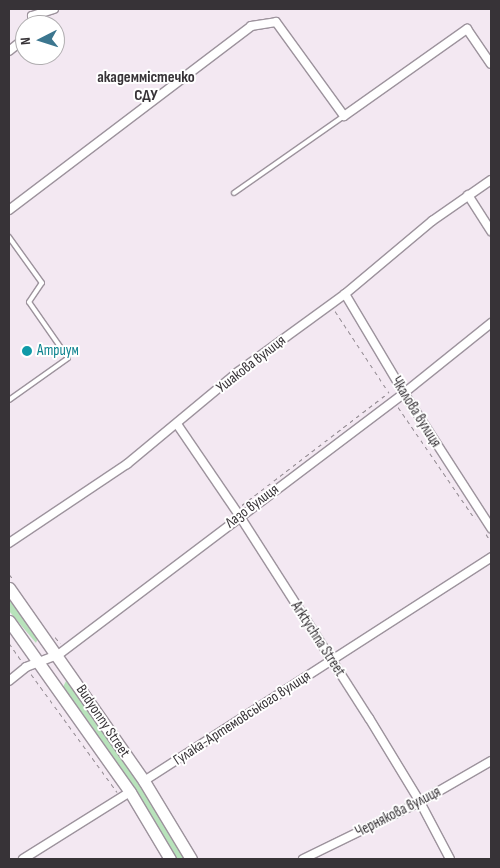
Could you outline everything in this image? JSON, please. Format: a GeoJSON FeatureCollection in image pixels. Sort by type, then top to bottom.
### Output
{"type":"FeatureCollection","features":[{"type":"Feature","properties":{"kind":"main road","name":"Budyonny Street"},"geometry":{"type":"LineString","coordinates":[[9,588],[58,655],[144,781],[191,859]]}},
{"type":"Feature","properties":{"kind":"main road","name":"Budyonny Street"},"geometry":{"type":"LineString","coordinates":[[9,621],[40,662],[170,859]]}},
{"type":"Feature","properties":{"kind":"street"},"geometry":{"type":"LineString","coordinates":[[31,12],[54,9]]}},
{"type":"Feature","properties":{"kind":"street"},"geometry":{"type":"LineString","coordinates":[[9,210],[251,26],[276,22],[344,116],[467,30],[491,64]]}},
{"type":"Feature","properties":{"kind":"street","name":"Ушакова вулиця"},"geometry":{"type":"LineString","coordinates":[[9,543],[128,464],[238,372],[345,294],[468,195],[491,180]]}},
{"type":"Feature","properties":{"kind":"street"},"geometry":{"type":"LineString","coordinates":[[468,195],[491,231]]}},
{"type":"Feature","properties":{"kind":"street","name":"Чкалова вулиця"},"geometry":{"type":"LineString","coordinates":[[345,294],[404,393],[491,528]]}},
{"type":"Feature","properties":{"kind":"street","name":"Лазо вулиця"},"geometry":{"type":"LineString","coordinates":[[9,681],[26,667],[58,655],[237,512],[404,393],[491,322]]}},
{"type":"Feature","properties":{"kind":"street","name":"Arktychna Street"},"geometry":{"type":"LineString","coordinates":[[177,424],[237,512],[332,660],[420,802],[450,859]]}},
{"type":"Feature","properties":{"kind":"street","name":"Гулака-Артемовського вулиця"},"geometry":{"type":"LineString","coordinates":[[144,781],[491,557]]}},
{"type":"Feature","properties":{"kind":"street","name":"Чернякова вулиця"},"geometry":{"type":"LineString","coordinates":[[303,859],[420,802],[491,761]]}},
{"type":"Feature","properties":{"kind":"street"},"geometry":{"type":"LineString","coordinates":[[23,859],[126,795]]}},
{"type":"Feature","properties":{"kind":"lane"},"geometry":{"type":"LineString","coordinates":[[234,193],[344,116]]}},
{"type":"Feature","properties":{"kind":"lane"},"geometry":{"type":"LineString","coordinates":[[9,237],[42,283],[29,302],[68,358],[9,400]]}},
{"type":"Feature","properties":{"kind":"path"},"geometry":{"type":"LineString","coordinates":[[330,304],[388,393],[491,542]]}},
{"type":"Feature","properties":{"kind":"path"},"geometry":{"type":"LineString","coordinates":[[237,512],[388,393]]}},
{"type":"Feature","properties":{"kind":"path"},"geometry":{"type":"LineString","coordinates":[[9,643],[126,795]]}},
{"type":"Feature","properties":{"kind":"green space"},"geometry":{"type":"Polygon","coordinates":[[[9,597],[38,638],[36,643],[9,611],[9,597]]]}},
{"type":"Feature","properties":{"kind":"green space"},"geometry":{"type":"Polygon","coordinates":[[[67,679],[130,768],[186,859],[177,859],[63,687],[67,679]]]}},
{"type":"Feature","properties":{"kind":"place","name":"Атриум"},"geometry":{"type":"Point","coordinates":[27,351]}},
{"type":"Feature","properties":{"kind":"district","name":"академмістечко СДУ"},"geometry":{"type":"Point","coordinates":[146,87]}}]}
